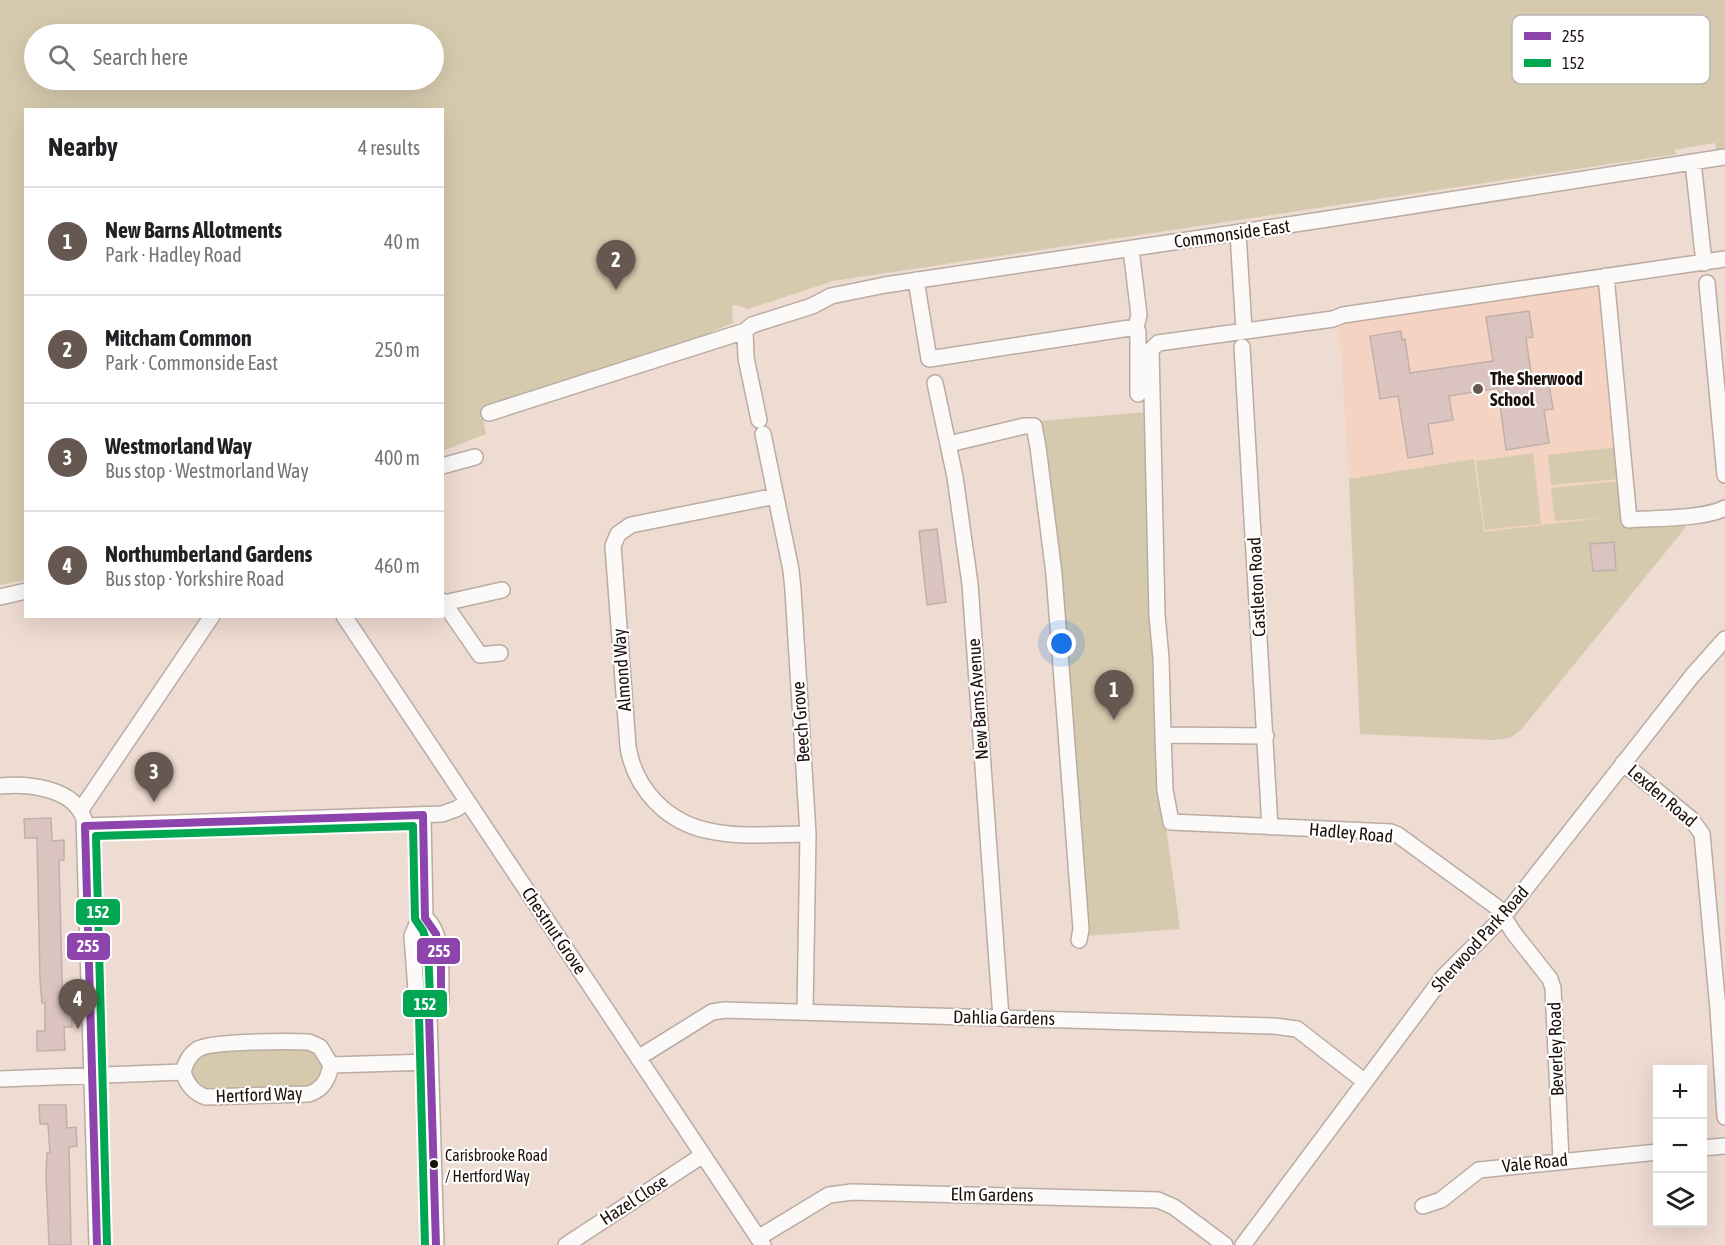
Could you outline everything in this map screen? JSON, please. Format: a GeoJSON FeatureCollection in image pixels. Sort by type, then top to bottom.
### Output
{"type":"FeatureCollection","features":[{"type":"Feature","properties":{"kind":"street","name":"Commonside East"},"geometry":{"type":"LineString","coordinates":[[489,413],[745,331],[752,325],[812,306],[831,296],[916,280],[1238,233],[1725,157]]}},
{"type":"Feature","properties":{"kind":"street"},"geometry":{"type":"LineString","coordinates":[[1693,162],[1704,263]]}},
{"type":"Feature","properties":{"kind":"street"},"geometry":{"type":"LineString","coordinates":[[1238,233],[1244,330]]}},
{"type":"Feature","properties":{"kind":"street"},"geometry":{"type":"LineString","coordinates":[[1131,249],[1138,315],[1136,327],[1138,332],[1138,394]]}},
{"type":"Feature","properties":{"kind":"street"},"geometry":{"type":"LineString","coordinates":[[1266,736],[1163,735],[1161,658],[1157,615],[1151,350],[1158,343],[1725,260]]}},
{"type":"Feature","properties":{"kind":"street"},"geometry":{"type":"LineString","coordinates":[[1606,276],[1629,520],[1719,512],[1725,508]]}},
{"type":"Feature","properties":{"kind":"street"},"geometry":{"type":"LineString","coordinates":[[916,280],[930,359],[1136,327]]}},
{"type":"Feature","properties":{"kind":"street"},"geometry":{"type":"LineString","coordinates":[[1707,283],[1725,475]]}},
{"type":"Feature","properties":{"kind":"street","name":"Beech Grove"},"geometry":{"type":"LineString","coordinates":[[745,331],[746,357],[791,570],[793,590],[808,834],[805,1012]]}},
{"type":"Feature","properties":{"kind":"street","name":"Castleton Road"},"geometry":{"type":"LineString","coordinates":[[1242,346],[1270,827]]}},
{"type":"Feature","properties":{"kind":"street","name":"New Barns Avenue"},"geometry":{"type":"LineString","coordinates":[[935,383],[949,444],[970,584],[1001,1018]]}},
{"type":"Feature","properties":{"kind":"street"},"geometry":{"type":"LineString","coordinates":[[949,444],[1024,426],[1034,426],[1047,506],[1054,574],[1081,929],[1078,940]]}},
{"type":"Feature","properties":{"kind":"street"},"geometry":{"type":"LineString","coordinates":[[444,466],[476,458]]}},
{"type":"Feature","properties":{"kind":"street","name":"Almond Way"},"geometry":{"type":"LineString","coordinates":[[776,496],[631,525],[618,534],[614,546],[628,747],[634,770],[653,801],[684,823],[705,830],[725,833],[808,834]]}},
{"type":"Feature","properties":{"kind":"street"},"geometry":{"type":"LineString","coordinates":[[444,602],[502,590]]}},
{"type":"Feature","properties":{"kind":"street"},"geometry":{"type":"LineString","coordinates":[[0,597],[24,591]]}},
{"type":"Feature","properties":{"kind":"street"},"geometry":{"type":"LineString","coordinates":[[444,603],[480,655],[500,653]]}},
{"type":"Feature","properties":{"kind":"street"},"geometry":{"type":"LineString","coordinates":[[82,818],[211,618]]}},
{"type":"Feature","properties":{"kind":"street","name":"Chestnut Grove"},"geometry":{"type":"LineString","coordinates":[[345,618],[760,1242]]}},
{"type":"Feature","properties":{"kind":"street","name":"Sherwood Park Road"},"geometry":{"type":"LineString","coordinates":[[1243,1245],[1444,976],[1504,916],[1623,762],[1725,639]]}},
{"type":"Feature","properties":{"kind":"street","name":"Hadley Road"},"geometry":{"type":"LineString","coordinates":[[1163,735],[1165,790],[1172,822],[1383,832],[1398,835],[1494,904],[1504,916]]}},
{"type":"Feature","properties":{"kind":"street","name":"Lexden Road"},"geometry":{"type":"LineString","coordinates":[[1623,762],[1691,819],[1702,834],[1725,1117]]}},
{"type":"Feature","properties":{"kind":"street"},"geometry":{"type":"LineString","coordinates":[[0,786],[20,785],[43,789],[69,800],[82,818],[97,1245]]}},
{"type":"Feature","properties":{"kind":"street"},"geometry":{"type":"LineString","coordinates":[[82,818],[423,815],[448,812],[467,802]]}},
{"type":"Feature","properties":{"kind":"street"},"geometry":{"type":"LineString","coordinates":[[423,815],[425,918],[431,923],[438,940],[441,1000],[434,1012],[429,1015]]}},
{"type":"Feature","properties":{"kind":"street","name":"Beverley Road"},"geometry":{"type":"LineString","coordinates":[[1504,916],[1513,932],[1550,979],[1553,988],[1561,1160]]}},
{"type":"Feature","properties":{"kind":"street"},"geometry":{"type":"LineString","coordinates":[[425,918],[417,924],[412,936],[417,1004],[429,1015]]}},
{"type":"Feature","properties":{"kind":"street","name":"Dahlia Gardens"},"geometry":{"type":"LineString","coordinates":[[638,1058],[712,1012],[725,1010],[1285,1026],[1297,1029],[1364,1081]]}},
{"type":"Feature","properties":{"kind":"street"},"geometry":{"type":"LineString","coordinates":[[429,1015],[436,1245]]}},
{"type":"Feature","properties":{"kind":"street"},"geometry":{"type":"LineString","coordinates":[[0,1079],[183,1072],[189,1057],[195,1050],[211,1044],[309,1042],[320,1047],[331,1065],[430,1062]]}},
{"type":"Feature","properties":{"kind":"street","name":"Hertford Way"},"geometry":{"type":"LineString","coordinates":[[183,1072],[193,1090],[206,1097],[309,1094],[326,1081],[331,1065]]}},
{"type":"Feature","properties":{"kind":"street"},"geometry":{"type":"LineString","coordinates":[[1707,1148],[1725,1146]]}},
{"type":"Feature","properties":{"kind":"street","name":"Vale Road"},"geometry":{"type":"LineString","coordinates":[[1423,1206],[1441,1200],[1479,1170],[1653,1152]]}},
{"type":"Feature","properties":{"kind":"street","name":"Hazel Close"},"geometry":{"type":"LineString","coordinates":[[566,1245],[703,1155]]}},
{"type":"Feature","properties":{"kind":"street","name":"Elm Gardens"},"geometry":{"type":"LineString","coordinates":[[760,1242],[821,1199],[843,1191],[1158,1200],[1179,1210],[1225,1245]]}},
{"type":"Feature","properties":{"kind":"shaded area"},"geometry":{"type":"Polygon","coordinates":[[[0,0],[1725,0],[1725,150],[1716,152],[1715,143],[1674,150],[1677,154],[833,281],[748,309],[732,306],[733,323],[634,364],[482,411],[486,434],[444,451],[444,108],[24,108],[24,580],[0,585],[0,0]]]}},
{"type":"Feature","properties":{"kind":"shaded area","name":"The Sherwood School"},"geometry":{"type":"Polygon","coordinates":[[[1602,283],[1625,515],[1484,532],[1474,459],[1349,479],[1339,320],[1602,283]]]}},
{"type":"Feature","properties":{"kind":"shaded area"},"geometry":{"type":"Polygon","coordinates":[[[1147,412],[1162,797],[1180,929],[1084,936],[1038,421],[1147,412]]]}},
{"type":"Feature","properties":{"kind":"shaded area"},"geometry":{"type":"Polygon","coordinates":[[[1617,447],[1620,479],[1551,485],[1548,455],[1617,447]]]}},
{"type":"Feature","properties":{"kind":"shaded area"},"geometry":{"type":"Polygon","coordinates":[[[1533,453],[1541,524],[1485,530],[1476,461],[1533,453]]]}},
{"type":"Feature","properties":{"kind":"shaded area"},"geometry":{"type":"Polygon","coordinates":[[[1474,459],[1484,532],[1608,517],[1555,521],[1551,488],[1620,481],[1626,527],[1682,521],[1686,527],[1521,730],[1510,738],[1493,740],[1360,734],[1349,479],[1474,459]]]}},
{"type":"Feature","properties":{"kind":"shaded area"},"geometry":{"type":"Polygon","coordinates":[[[311,1048],[322,1061],[323,1074],[312,1087],[203,1090],[194,1075],[195,1058],[208,1051],[311,1048]]]}},
{"type":"Feature","properties":{"kind":"building"},"geometry":{"type":"Polygon","coordinates":[[[1529,311],[1533,337],[1526,338],[1532,380],[1548,378],[1553,409],[1544,410],[1549,443],[1506,450],[1498,388],[1449,396],[1453,420],[1428,424],[1433,454],[1408,458],[1398,396],[1380,399],[1370,336],[1401,331],[1402,340],[1405,339],[1410,373],[1493,361],[1486,317],[1529,311]]]}},
{"type":"Feature","properties":{"kind":"building"},"geometry":{"type":"Polygon","coordinates":[[[937,529],[946,602],[927,605],[919,531],[937,529]]]}},
{"type":"Feature","properties":{"kind":"building"},"geometry":{"type":"Polygon","coordinates":[[[1614,542],[1616,570],[1593,571],[1590,544],[1614,542]]]}},
{"type":"Feature","properties":{"kind":"building"},"geometry":{"type":"Polygon","coordinates":[[[51,818],[52,841],[64,840],[64,860],[59,860],[62,978],[64,1008],[72,1008],[72,1027],[64,1027],[65,1050],[37,1051],[37,1031],[45,1031],[45,1003],[42,1003],[40,980],[37,838],[25,838],[24,819],[51,818]]]}},
{"type":"Feature","properties":{"kind":"building"},"geometry":{"type":"Polygon","coordinates":[[[39,1105],[66,1105],[67,1128],[76,1127],[77,1146],[69,1147],[71,1245],[49,1245],[46,1176],[47,1153],[50,1153],[48,1124],[40,1124],[39,1105]]]}},
{"type":"Feature","properties":{"kind":"transit line","name":"255"},"geometry":{"type":"LineString","coordinates":[[97,1245],[85,826],[423,815],[425,918],[436,934],[441,967],[441,1000],[439,1006],[429,1015],[436,1245]]}},
{"type":"Feature","properties":{"kind":"transit line","name":"152"},"geometry":{"type":"LineString","coordinates":[[107,1245],[96,836],[413,826],[415,919],[423,931],[428,946],[430,998],[419,1015],[425,1245]]}},
{"type":"Feature","properties":{"kind":"place","name":"Mitcham Common"},"geometry":{"type":"Point","coordinates":[616,290]}},
{"type":"Feature","properties":{"kind":"place","name":"The Sherwood School"},"geometry":{"type":"Point","coordinates":[1478,389]}},
{"type":"Feature","properties":{"kind":"place","name":"New Barns Allotments"},"geometry":{"type":"Point","coordinates":[1114,720]}},
{"type":"Feature","properties":{"kind":"place","name":"Westmorland Way"},"geometry":{"type":"Point","coordinates":[154,802]}},
{"type":"Feature","properties":{"kind":"place","name":"Northumberland Gardens"},"geometry":{"type":"Point","coordinates":[78,1029]}},
{"type":"Feature","properties":{"kind":"place","name":"Carisbrooke Road / Hertford Way"},"geometry":{"type":"Point","coordinates":[434,1164]}}]}
